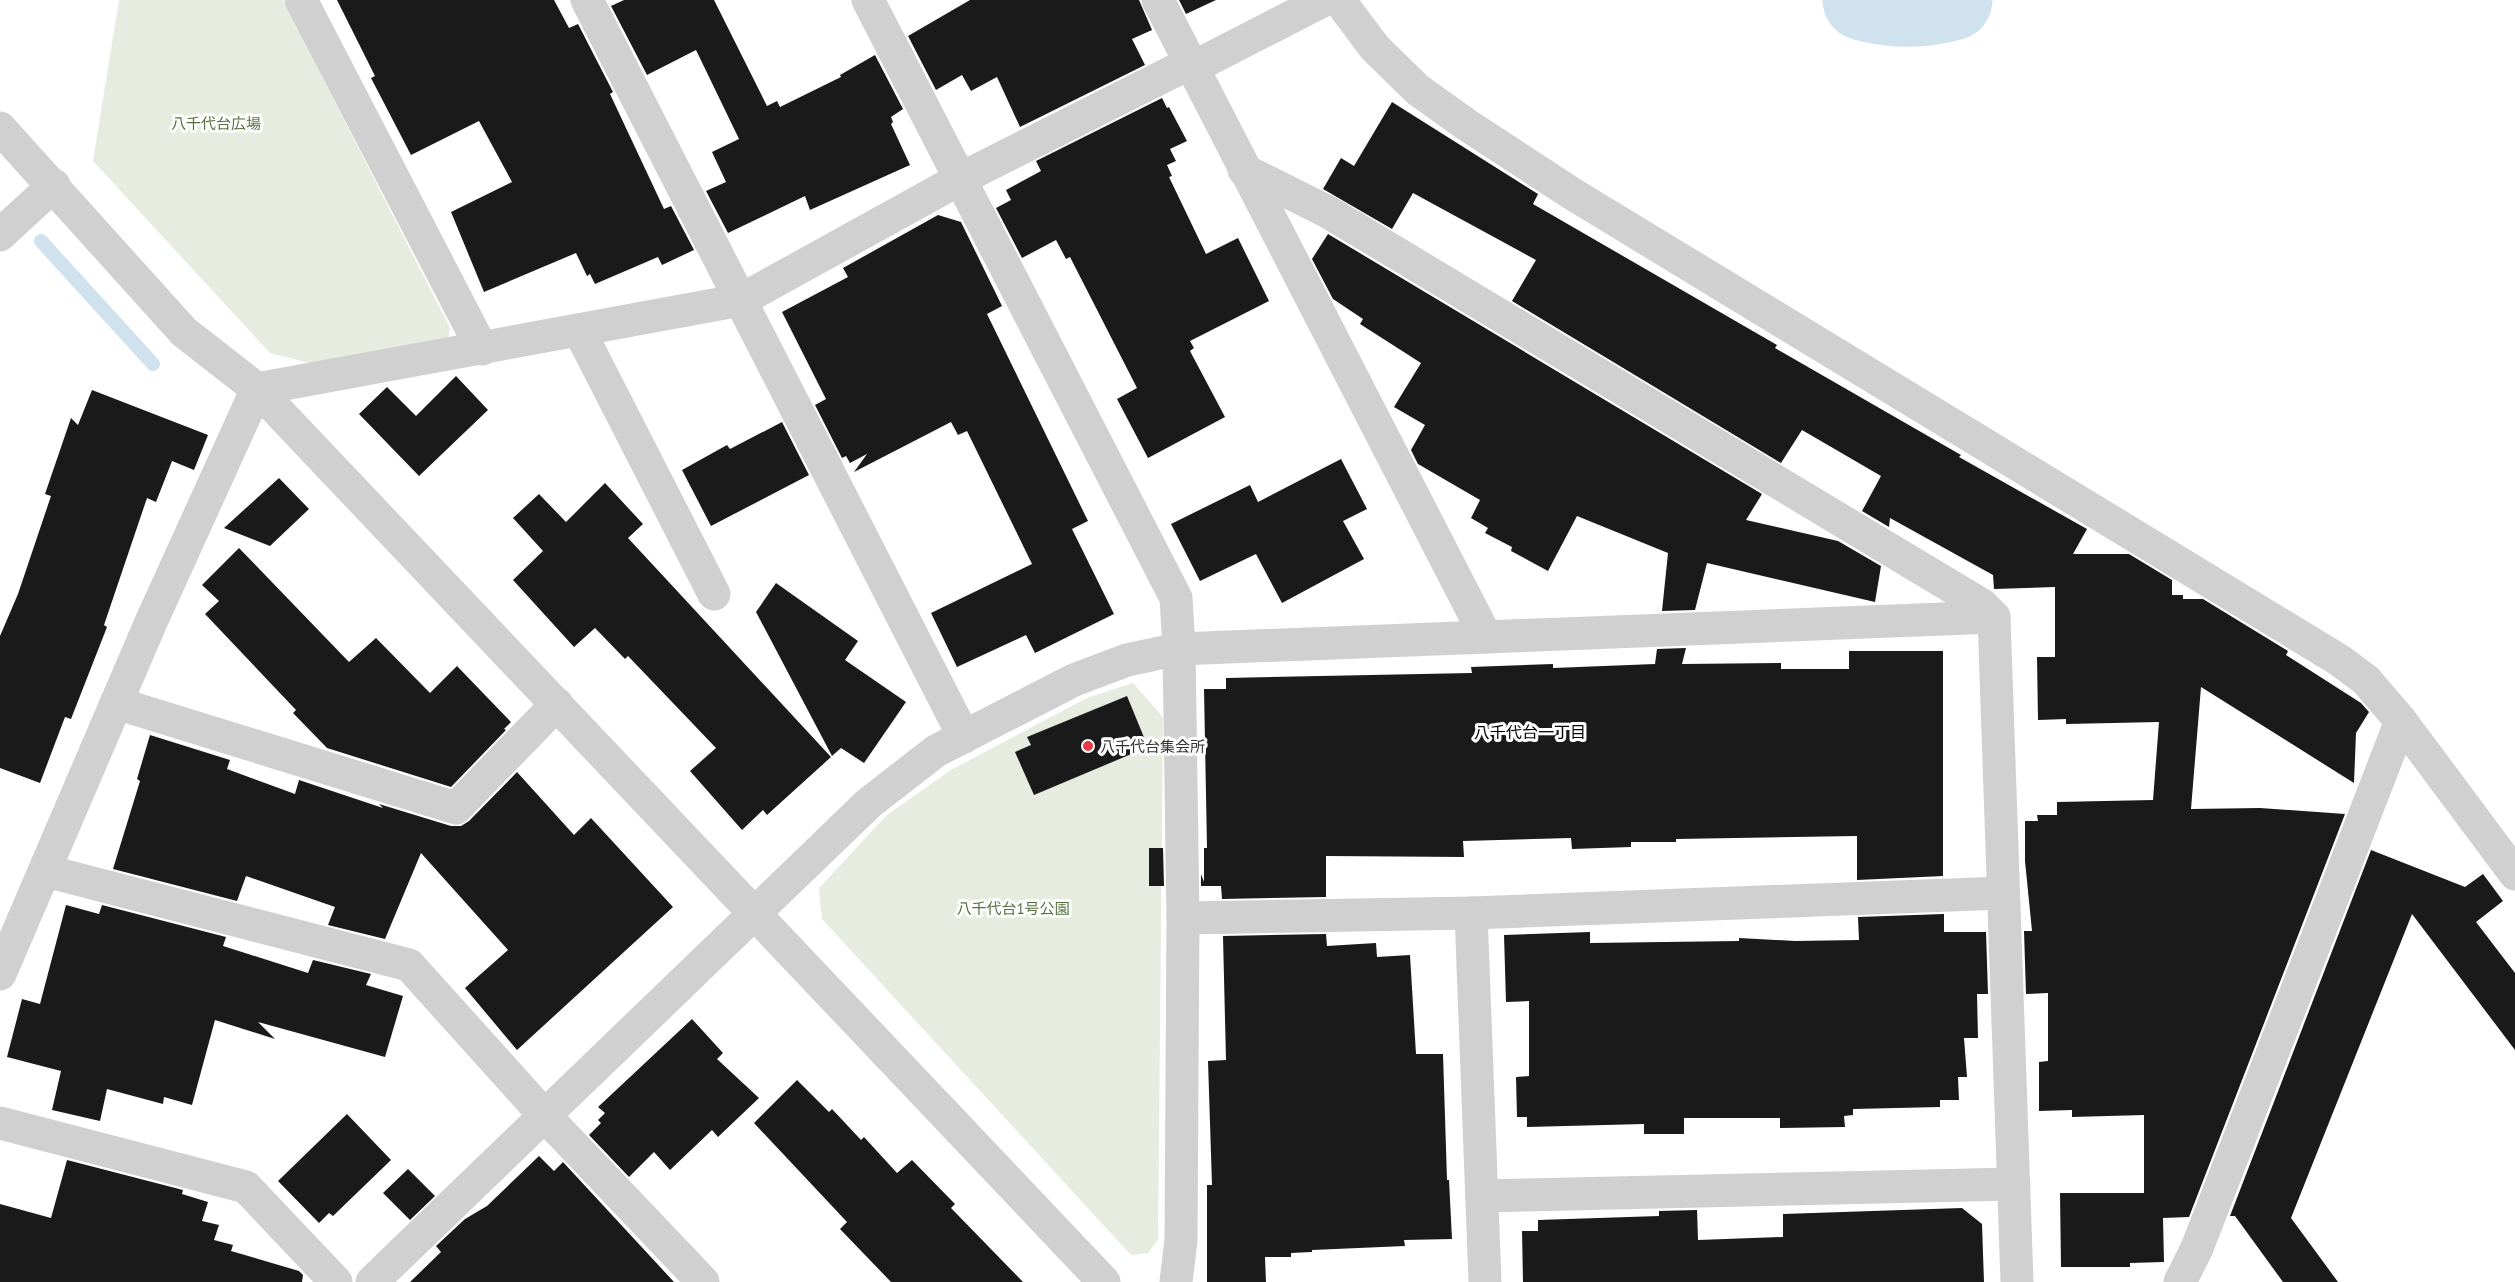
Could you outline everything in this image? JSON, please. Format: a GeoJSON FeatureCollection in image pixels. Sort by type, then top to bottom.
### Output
{"type":"FeatureCollection","features":[{"type":"Feature","properties":{"kind":"street"},"geometry":{"type":"LineString","coordinates":[[301,0],[482,349]]}},
{"type":"Feature","properties":{"kind":"street"},"geometry":{"type":"LineString","coordinates":[[587,0],[964,737]]}},
{"type":"Feature","properties":{"kind":"street"},"geometry":{"type":"LineString","coordinates":[[868,0],[1176,598],[1179,648],[1183,918],[1181,1240],[1176,1282]]}},
{"type":"Feature","properties":{"kind":"street"},"geometry":{"type":"LineString","coordinates":[[1158,0],[1486,637]]}},
{"type":"Feature","properties":{"kind":"street"},"geometry":{"type":"LineString","coordinates":[[257,389],[741,300],[960,178],[1324,0]]}},
{"type":"Feature","properties":{"kind":"street"},"geometry":{"type":"LineString","coordinates":[[1339,0],[1375,48],[1418,90],[1467,125],[1571,193],[2339,660],[2366,680],[2401,721],[2515,874]]}},
{"type":"Feature","properties":{"kind":"street"},"geometry":{"type":"LineString","coordinates":[[0,128],[54,185],[184,332],[257,389],[1104,1282]]}},
{"type":"Feature","properties":{"kind":"street"},"geometry":{"type":"LineString","coordinates":[[1244,170],[1328,212],[1982,605],[1994,617],[2017,1282]]}},
{"type":"Feature","properties":{"kind":"street"},"geometry":{"type":"LineString","coordinates":[[0,235],[54,185]]}},
{"type":"Feature","properties":{"kind":"street"},"geometry":{"type":"LineString","coordinates":[[579,330],[714,594]]}},
{"type":"Feature","properties":{"kind":"street"},"geometry":{"type":"LineString","coordinates":[[0,974],[117,703],[257,389]]}},
{"type":"Feature","properties":{"kind":"street"},"geometry":{"type":"LineString","coordinates":[[372,1282],[869,803],[936,751],[1074,680],[1127,660],[1179,648],[1994,617]]}},
{"type":"Feature","properties":{"kind":"street"},"geometry":{"type":"LineString","coordinates":[[117,703],[456,808],[557,704]]}},
{"type":"Feature","properties":{"kind":"street"},"geometry":{"type":"LineString","coordinates":[[2180,1282],[2201,1237],[2401,721]]}},
{"type":"Feature","properties":{"kind":"street"},"geometry":{"type":"LineString","coordinates":[[46,871],[410,965],[546,1116],[703,1282]]}},
{"type":"Feature","properties":{"kind":"street"},"geometry":{"type":"LineString","coordinates":[[1183,918],[1471,913],[2003,893]]}},
{"type":"Feature","properties":{"kind":"street"},"geometry":{"type":"LineString","coordinates":[[1471,913],[1485,1282]]}},
{"type":"Feature","properties":{"kind":"street"},"geometry":{"type":"LineString","coordinates":[[0,1123],[246,1186],[336,1282]]}},
{"type":"Feature","properties":{"kind":"street"},"geometry":{"type":"LineString","coordinates":[[1482,1196],[2014,1184]]}},
{"type":"Feature","properties":{"kind":"green space","name":"八千代台広場"},"geometry":{"type":"Polygon","coordinates":[[[119,0],[283,0],[450,328],[448,339],[309,363],[270,353],[93,161],[119,0]]]}},
{"type":"Feature","properties":{"kind":"green space","name":"八千代台1号公園"},"geometry":{"type":"Polygon","coordinates":[[[1133,683],[1163,717],[1158,1240],[1148,1253],[1131,1255],[822,919],[819,888],[887,815],[951,770],[1087,698],[1133,683]]]}},
{"type":"Feature","properties":{"kind":"building"},"geometry":{"type":"Polygon","coordinates":[[[337,0],[554,0],[569,28],[578,24],[613,92],[610,94],[664,209],[671,206],[694,250],[662,265],[658,257],[595,284],[590,274],[587,276],[576,253],[484,292],[451,212],[512,182],[479,121],[411,155],[371,78],[375,76],[337,0]]]}},
{"type":"Feature","properties":{"kind":"building"},"geometry":{"type":"Polygon","coordinates":[[[624,0],[714,0],[767,106],[777,101],[780,107],[841,77],[840,75],[875,55],[903,109],[891,117],[893,122],[891,124],[910,165],[810,210],[805,196],[728,233],[706,191],[726,182],[712,152],[739,139],[696,50],[647,75],[611,6],[624,0]]]}},
{"type":"Feature","properties":{"kind":"building"},"geometry":{"type":"Polygon","coordinates":[[[970,0],[1139,0],[1152,30],[1132,39],[1145,65],[1020,127],[997,77],[971,91],[962,75],[936,90],[908,36],[970,0]]]}},
{"type":"Feature","properties":{"kind":"building"},"geometry":{"type":"Polygon","coordinates":[[[1179,0],[1216,0],[1186,14],[1179,0]]]}},
{"type":"Feature","properties":{"kind":"building"},"geometry":{"type":"Polygon","coordinates":[[[1162,98],[1187,141],[1170,149],[1176,161],[1167,165],[1172,176],[1169,177],[1206,254],[1238,238],[1269,301],[1190,341],[1194,348],[1190,351],[1225,417],[1148,458],[1117,399],[1137,388],[1070,257],[1066,259],[1056,240],[1022,258],[996,208],[1011,200],[1006,190],[1041,171],[1036,161],[1162,98]]]}},
{"type":"Feature","properties":{"kind":"building"},"geometry":{"type":"Polygon","coordinates":[[[1392,102],[1538,194],[1533,204],[1777,345],[1775,348],[1961,455],[1959,457],[2087,529],[2073,554],[2129,554],[2172,580],[2172,595],[2183,595],[2183,599],[2203,599],[2288,651],[2286,655],[2361,703],[2369,712],[2356,733],[2354,783],[2201,687],[2191,809],[2260,808],[2345,814],[2189,1217],[2163,1218],[2164,1262],[2130,1263],[2130,1267],[2061,1267],[2060,1193],[2144,1193],[2144,1115],[2072,1117],[2072,1110],[2039,1111],[2039,1062],[2048,1061],[2048,993],[2026,994],[2024,931],[2032,931],[2025,861],[2025,821],[2038,821],[2037,815],[2057,815],[2057,802],[2153,800],[2159,722],[2066,724],[2066,719],[2038,720],[2037,657],[2055,657],[2055,587],[1994,589],[1993,575],[1890,518],[1889,527],[1862,511],[1881,476],[1802,430],[1781,463],[1512,301],[1536,260],[1413,193],[1392,229],[1323,189],[1341,158],[1354,166],[1392,102]]]}},
{"type":"Feature","properties":{"kind":"building"},"geometry":{"type":"Polygon","coordinates":[[[938,215],[961,222],[1002,306],[987,314],[1088,521],[1072,529],[1114,614],[1035,653],[1026,635],[957,667],[931,613],[1032,564],[967,431],[958,435],[951,422],[854,472],[867,454],[850,463],[846,456],[842,458],[815,405],[826,399],[782,312],[848,277],[843,268],[938,215]]]}},
{"type":"Feature","properties":{"kind":"building"},"geometry":{"type":"Polygon","coordinates":[[[1328,234],[1762,494],[1746,520],[1838,541],[1881,566],[1875,602],[1707,563],[1695,610],[1662,611],[1668,553],[1577,516],[1548,571],[1511,551],[1512,547],[1485,533],[1488,528],[1471,518],[1480,500],[1418,464],[1411,450],[1425,425],[1394,407],[1421,363],[1360,324],[1363,319],[1333,299],[1312,259],[1328,234]]]}},
{"type":"Feature","properties":{"kind":"building"},"geometry":{"type":"Polygon","coordinates":[[[456,376],[488,410],[419,476],[359,414],[387,387],[416,416],[456,376]]]}},
{"type":"Feature","properties":{"kind":"building"},"geometry":{"type":"Polygon","coordinates":[[[92,390],[208,435],[194,470],[172,461],[156,502],[147,498],[104,625],[107,627],[71,719],[65,717],[40,783],[0,768],[0,636],[18,594],[51,496],[45,494],[71,418],[78,425],[92,390]]]}},
{"type":"Feature","properties":{"kind":"building"},"geometry":{"type":"Polygon","coordinates":[[[782,422],[809,475],[711,526],[682,470],[727,445],[730,449],[782,422]]]}},
{"type":"Feature","properties":{"kind":"building"},"geometry":{"type":"Polygon","coordinates":[[[1341,459],[1367,509],[1343,521],[1364,559],[1282,603],[1256,554],[1200,581],[1171,524],[1250,485],[1258,502],[1341,459]]]}},
{"type":"Feature","properties":{"kind":"building"},"geometry":{"type":"Polygon","coordinates":[[[279,478],[309,509],[270,546],[224,528],[279,478]]]}},
{"type":"Feature","properties":{"kind":"building"},"geometry":{"type":"Polygon","coordinates":[[[605,483],[643,524],[628,538],[831,757],[767,815],[763,810],[742,830],[690,771],[716,748],[628,656],[625,659],[595,628],[574,647],[513,580],[543,551],[513,518],[539,494],[566,522],[605,483]]]}},
{"type":"Feature","properties":{"kind":"building"},"geometry":{"type":"Polygon","coordinates":[[[239,548],[349,662],[376,638],[430,693],[457,666],[511,722],[504,729],[506,730],[451,787],[327,748],[293,713],[296,710],[205,614],[219,601],[202,585],[239,548]]]}},
{"type":"Feature","properties":{"kind":"building"},"geometry":{"type":"Polygon","coordinates":[[[776,583],[858,641],[845,660],[906,702],[864,763],[841,748],[832,756],[756,612],[776,583]]]}},
{"type":"Feature","properties":{"kind":"building"},"geometry":{"type":"Polygon","coordinates":[[[1686,648],[1682,664],[1781,663],[1781,669],[1849,669],[1849,651],[1943,651],[1943,876],[1857,880],[1857,836],[1676,839],[1676,842],[1631,842],[1631,847],[1572,849],[1571,838],[1463,841],[1464,857],[1326,856],[1326,897],[1222,899],[1221,886],[1201,886],[1201,874],[1204,882],[1204,848],[1207,848],[1204,689],[1226,689],[1226,678],[1472,673],[1471,667],[1553,664],[1553,668],[1655,664],[1657,649],[1686,648]]]}},
{"type":"Feature","properties":{"kind":"building","name":"八千代台集会所"},"geometry":{"type":"Polygon","coordinates":[[[1127,696],[1148,747],[1034,795],[1015,752],[1031,745],[1027,737],[1127,696]]]}},
{"type":"Feature","properties":{"kind":"building"},"geometry":{"type":"Polygon","coordinates":[[[150,735],[230,760],[227,769],[295,794],[299,780],[383,808],[379,804],[451,826],[461,826],[469,821],[517,772],[574,835],[591,818],[673,907],[517,1050],[465,988],[508,950],[421,853],[385,939],[328,925],[335,907],[246,876],[237,901],[113,869],[140,781],[137,779],[150,735]]]}},
{"type":"Feature","properties":{"kind":"building"},"geometry":{"type":"Polygon","coordinates":[[[1149,848],[1163,848],[1164,886],[1149,886],[1149,848]]]}},
{"type":"Feature","properties":{"kind":"building"},"geometry":{"type":"Polygon","coordinates":[[[2371,850],[2465,887],[2483,874],[2503,901],[2476,922],[2515,973],[2515,1050],[2412,914],[2291,1218],[2338,1282],[2283,1282],[2235,1216],[2230,1216],[2371,850]]]}},
{"type":"Feature","properties":{"kind":"building"},"geometry":{"type":"Polygon","coordinates":[[[66,905],[99,914],[102,905],[226,937],[223,946],[308,973],[313,960],[371,974],[366,985],[403,996],[385,1057],[258,1022],[275,1039],[215,1020],[192,1105],[164,1097],[163,1104],[107,1089],[100,1121],[52,1110],[61,1071],[7,1057],[22,999],[40,1004],[66,905]]]}},
{"type":"Feature","properties":{"kind":"building"},"geometry":{"type":"Polygon","coordinates":[[[1944,914],[1944,932],[1986,932],[1988,994],[1977,994],[1978,1038],[1964,1038],[1967,1077],[1958,1077],[1959,1100],[1940,1100],[1940,1107],[1853,1109],[1853,1115],[1844,1116],[1845,1127],[1780,1128],[1780,1118],[1684,1118],[1684,1134],[1644,1134],[1644,1124],[1527,1127],[1527,1117],[1517,1117],[1516,1077],[1529,1076],[1529,1001],[1506,1002],[1504,935],[1590,932],[1590,943],[1739,941],[1739,938],[1795,941],[1859,940],[1858,917],[1944,914]]]}},
{"type":"Feature","properties":{"kind":"building"},"geometry":{"type":"Polygon","coordinates":[[[1326,934],[1327,946],[1376,943],[1377,957],[1410,955],[1416,1054],[1443,1054],[1447,1180],[1449,1180],[1452,1239],[1404,1240],[1405,1246],[1312,1250],[1312,1252],[1291,1253],[1291,1257],[1265,1257],[1266,1282],[1207,1282],[1207,1185],[1212,1185],[1208,1061],[1226,1060],[1223,936],[1326,934]]]}},
{"type":"Feature","properties":{"kind":"building"},"geometry":{"type":"Polygon","coordinates":[[[692,1019],[723,1053],[717,1059],[759,1098],[718,1137],[712,1130],[670,1170],[654,1152],[629,1177],[589,1135],[601,1123],[598,1120],[605,1113],[598,1107],[692,1019]]]}},
{"type":"Feature","properties":{"kind":"building"},"geometry":{"type":"Polygon","coordinates":[[[797,1080],[829,1112],[832,1109],[861,1140],[864,1137],[897,1173],[912,1160],[955,1204],[951,1208],[1023,1282],[891,1282],[840,1229],[847,1222],[754,1123],[797,1080]]]}},
{"type":"Feature","properties":{"kind":"building"},"geometry":{"type":"Polygon","coordinates":[[[347,1114],[391,1160],[333,1216],[329,1213],[319,1223],[278,1181],[347,1114]]]}},
{"type":"Feature","properties":{"kind":"building"},"geometry":{"type":"Polygon","coordinates":[[[539,1156],[554,1171],[563,1162],[674,1282],[410,1282],[441,1252],[436,1246],[465,1219],[487,1206],[539,1156]]]}},
{"type":"Feature","properties":{"kind":"building"},"geometry":{"type":"Polygon","coordinates":[[[67,1160],[183,1190],[182,1194],[208,1202],[202,1221],[219,1225],[214,1240],[233,1245],[231,1251],[299,1271],[303,1275],[302,1282],[0,1282],[0,1204],[51,1218],[67,1160]]]}},
{"type":"Feature","properties":{"kind":"building"},"geometry":{"type":"Polygon","coordinates":[[[408,1169],[435,1196],[410,1220],[383,1193],[408,1169]]]}},
{"type":"Feature","properties":{"kind":"building"},"geometry":{"type":"Polygon","coordinates":[[[1962,1208],[1982,1224],[1984,1282],[1523,1282],[1522,1231],[1538,1231],[1538,1220],[1659,1216],[1659,1211],[1697,1210],[1698,1240],[1783,1237],[1783,1214],[1962,1208]]]}},
{"type":"Feature","properties":{"kind":"waterway"},"geometry":{"type":"LineString","coordinates":[[1863,0],[1885,5],[1908,6],[1930,5],[1952,0]]}},
{"type":"Feature","properties":{"kind":"waterway"},"geometry":{"type":"LineString","coordinates":[[41,241],[153,364]]}},
{"type":"Feature","properties":{"kind":"place","name":"八千代台集会所"},"geometry":{"type":"Point","coordinates":[1088,746]}},
{"type":"Feature","properties":{"kind":"district","name":"八千代台一丁目"},"geometry":{"type":"Point","coordinates":[1530,732]}}]}
